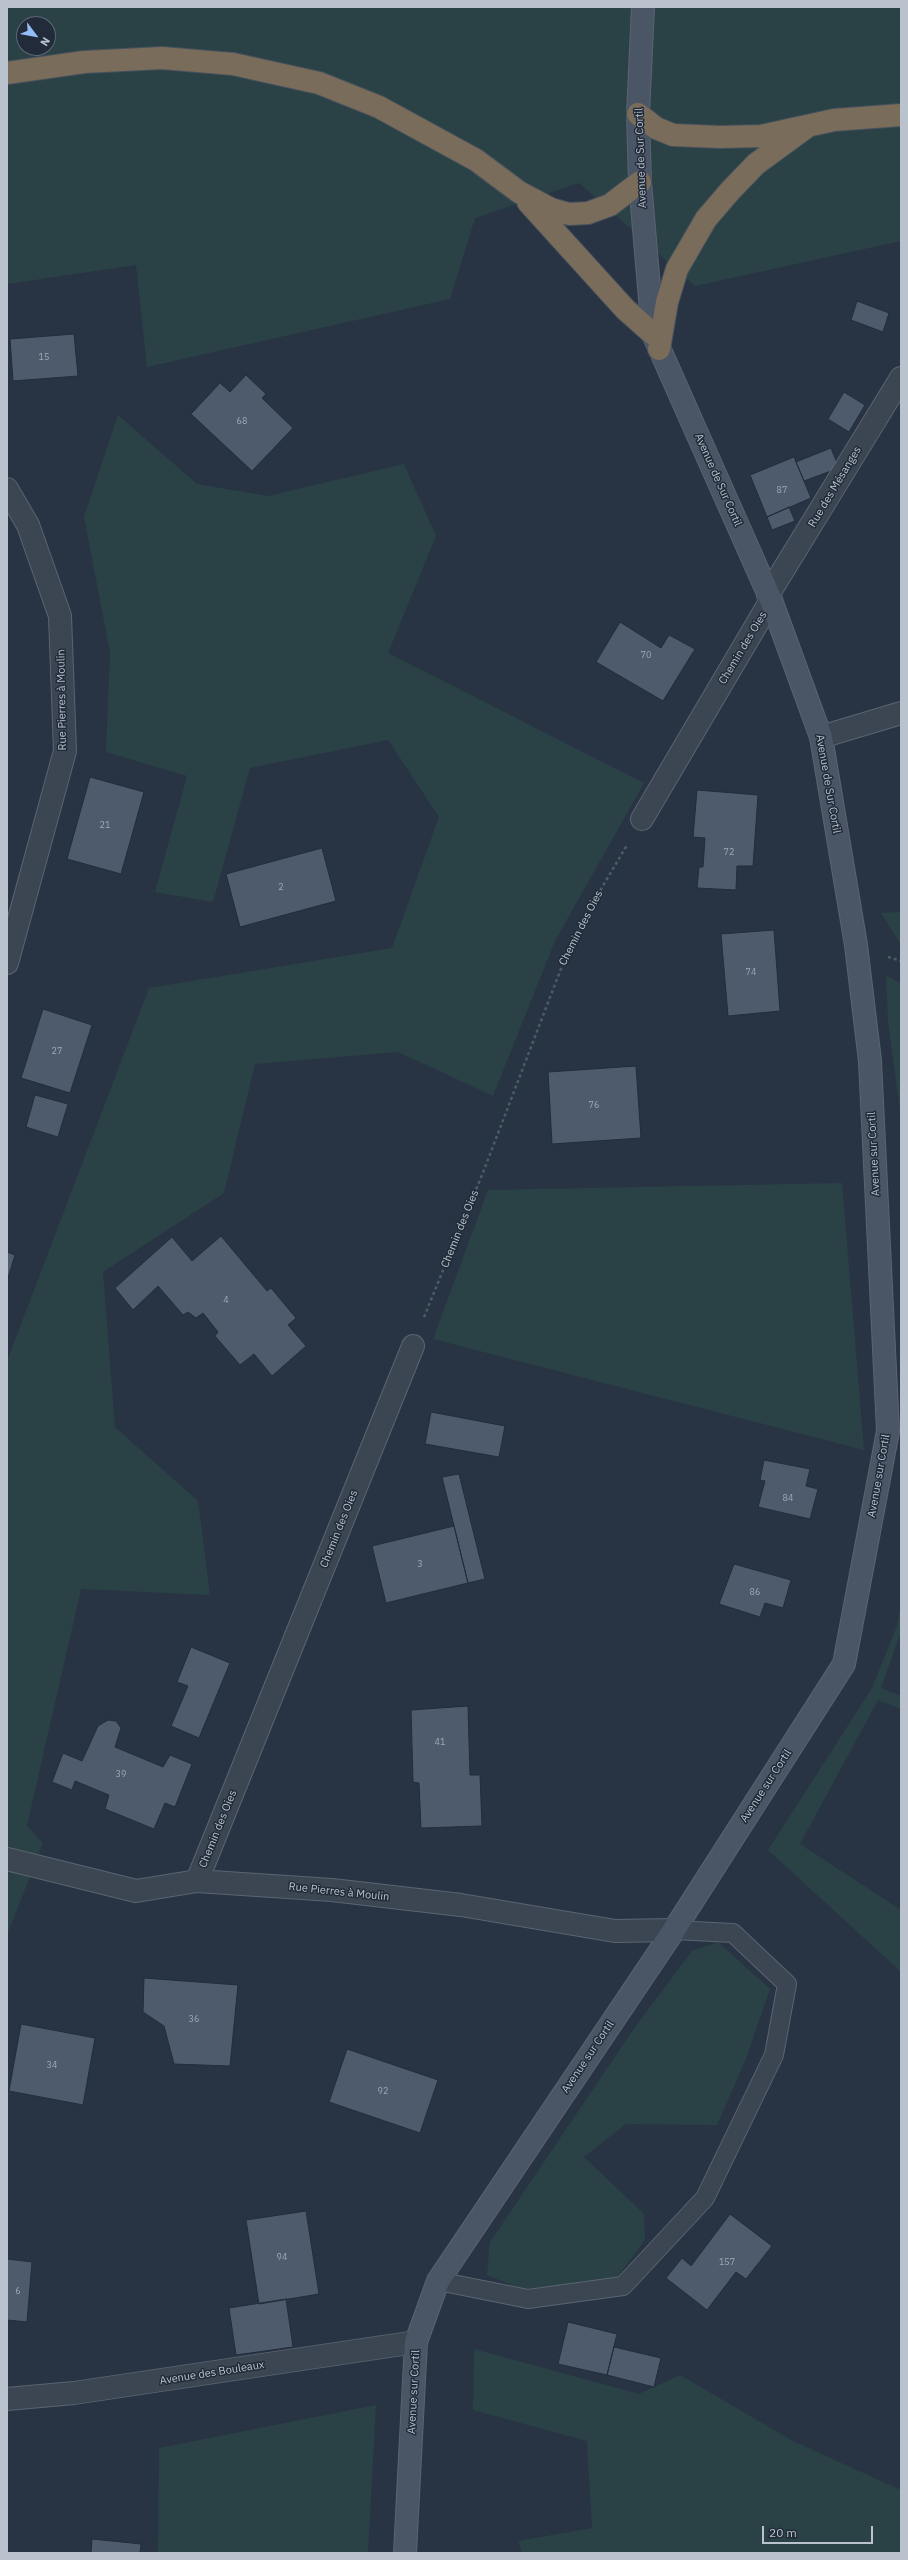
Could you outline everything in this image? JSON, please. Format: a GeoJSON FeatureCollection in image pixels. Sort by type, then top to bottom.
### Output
{"type":"FeatureCollection","features":[{"type":"Feature","properties":{"kind":"highway"},"geometry":{"type":"LineString","coordinates":[[7,73],[84,62],[162,58],[233,64],[312,82],[379,107],[431,134],[476,160],[519,192],[551,209],[569,214],[588,213],[610,204],[640,182]]}},
{"type":"Feature","properties":{"kind":"highway"},"geometry":{"type":"LineString","coordinates":[[638,114],[656,128],[673,135],[761,136],[859,117],[901,115]]}},
{"type":"Feature","properties":{"kind":"highway"},"geometry":{"type":"LineString","coordinates":[[656,341],[677,268],[706,219],[756,164],[779,145],[808,126]]}},
{"type":"Feature","properties":{"kind":"highway"},"geometry":{"type":"LineString","coordinates":[[519,192],[656,341]]}},
{"type":"Feature","properties":{"kind":"main road","name":"Avenue de Sur Cortil"},"geometry":{"type":"LineString","coordinates":[[642,7],[638,114],[640,182],[656,341],[770,598],[821,737],[856,945]]}},
{"type":"Feature","properties":{"kind":"main road","name":"Avenue sur Cortil"},"geometry":{"type":"LineString","coordinates":[[405,2553],[416,2342],[438,2281],[674,1930],[844,1664],[886,1438],[870,1061],[856,945]]}},
{"type":"Feature","properties":{"kind":"street","name":"Rue des Mésanges"},"geometry":{"type":"LineString","coordinates":[[770,598],[901,378]]}},
{"type":"Feature","properties":{"kind":"street","name":"Rue Pierres à Moulin"},"geometry":{"type":"LineString","coordinates":[[7,489],[28,525],[60,616],[65,751],[7,963]]}},
{"type":"Feature","properties":{"kind":"street","name":"Chemin des Oies"},"geometry":{"type":"LineString","coordinates":[[642,819],[770,598]]}},
{"type":"Feature","properties":{"kind":"street"},"geometry":{"type":"LineString","coordinates":[[821,737],[901,714]]}},
{"type":"Feature","properties":{"kind":"street","name":"Chemin des Oies"},"geometry":{"type":"LineString","coordinates":[[197,1881],[413,1346]]}},
{"type":"Feature","properties":{"kind":"street","name":"Rue Pierres à Moulin"},"geometry":{"type":"LineString","coordinates":[[7,1860],[136,1891],[197,1881],[332,1890],[461,1905],[615,1932],[674,1930]]}},
{"type":"Feature","properties":{"kind":"street","name":"Avenue des Bouleaux"},"geometry":{"type":"LineString","coordinates":[[7,2399],[74,2393],[416,2342]]}},
{"type":"Feature","properties":{"kind":"lane"},"geometry":{"type":"LineString","coordinates":[[438,2281],[528,2299],[623,2286],[705,2198],[774,2055],[787,1984],[733,1934],[674,1930]]}},
{"type":"Feature","properties":{"kind":"path","name":"Chemin des Oies"},"geometry":{"type":"LineString","coordinates":[[413,1346],[484,1170],[562,966],[587,913],[642,819]]}},
{"type":"Feature","properties":{"kind":"green space"},"geometry":{"type":"Polygon","coordinates":[[[7,7],[901,7],[901,241],[695,286],[579,183],[475,218],[450,299],[147,367],[136,265],[7,284],[7,7]]]}},
{"type":"Feature","properties":{"kind":"green space"},"geometry":{"type":"Polygon","coordinates":[[[118,415],[197,484],[268,496],[404,464],[436,536],[388,653],[644,783],[555,941],[493,1096],[398,1052],[255,1064],[224,1193],[103,1272],[115,1427],[198,1501],[210,1595],[81,1589],[27,1826],[43,1843],[7,1935],[7,1361],[149,988],[392,948],[439,817],[388,740],[250,768],[213,902],[155,892],[187,776],[106,752],[110,653],[84,517],[118,415]]]}},
{"type":"Feature","properties":{"kind":"green space"},"geometry":{"type":"Polygon","coordinates":[[[901,912],[901,945],[881,913],[901,912]]]}},
{"type":"Feature","properties":{"kind":"green space"},"geometry":{"type":"Polygon","coordinates":[[[886,975],[901,984],[901,1117],[888,1022],[886,975]]]}},
{"type":"Feature","properties":{"kind":"green space"},"geometry":{"type":"Polygon","coordinates":[[[842,1183],[864,1450],[433,1339],[488,1190],[842,1183]]]}},
{"type":"Feature","properties":{"kind":"green space"},"geometry":{"type":"Polygon","coordinates":[[[901,1604],[901,1632],[881,1688],[901,1696],[901,1709],[878,1700],[800,1844],[901,1910],[901,1972],[768,1850],[872,1688],[897,1626],[901,1604]]]}},
{"type":"Feature","properties":{"kind":"green space"},"geometry":{"type":"Polygon","coordinates":[[[718,1942],[770,1989],[746,2059],[717,2125],[626,2124],[584,2157],[644,2214],[645,2240],[616,2279],[521,2289],[487,2275],[490,2242],[635,2027],[692,1951],[718,1942]]]}},
{"type":"Feature","properties":{"kind":"green space"},"geometry":{"type":"Polygon","coordinates":[[[474,2349],[639,2394],[680,2375],[793,2441],[901,2490],[901,2553],[522,2553],[518,2541],[592,2528],[587,2441],[473,2410],[474,2349]]]}},
{"type":"Feature","properties":{"kind":"green space"},"geometry":{"type":"Polygon","coordinates":[[[376,2405],[368,2553],[158,2553],[159,2448],[376,2405]]]}},
{"type":"Feature","properties":{"kind":"building"},"geometry":{"type":"Polygon","coordinates":[[[857,301],[889,313],[883,332],[851,320],[857,301]]]}},
{"type":"Feature","properties":{"kind":"building"},"geometry":{"type":"Polygon","coordinates":[[[74,334],[78,376],[13,381],[10,339],[74,334]]]}},
{"type":"Feature","properties":{"kind":"building"},"geometry":{"type":"Polygon","coordinates":[[[246,375],[266,394],[262,398],[293,428],[252,471],[191,414],[220,383],[230,392],[246,375]]]}},
{"type":"Feature","properties":{"kind":"building"},"geometry":{"type":"Polygon","coordinates":[[[844,392],[865,405],[849,432],[828,419],[844,392]]]}},
{"type":"Feature","properties":{"kind":"building"},"geometry":{"type":"Polygon","coordinates":[[[831,448],[839,468],[804,481],[796,462],[831,448]]]}},
{"type":"Feature","properties":{"kind":"building"},"geometry":{"type":"Polygon","coordinates":[[[794,457],[811,498],[767,517],[750,475],[794,457]]]}},
{"type":"Feature","properties":{"kind":"building"},"geometry":{"type":"Polygon","coordinates":[[[789,507],[795,521],[772,530],[767,517],[789,507]]]}},
{"type":"Feature","properties":{"kind":"building"},"geometry":{"type":"Polygon","coordinates":[[[620,622],[661,648],[669,635],[695,649],[663,701],[596,662],[620,622]]]}},
{"type":"Feature","properties":{"kind":"building"},"geometry":{"type":"Polygon","coordinates":[[[90,777],[144,792],[121,874],[67,859],[90,777]]]}},
{"type":"Feature","properties":{"kind":"building"},"geometry":{"type":"Polygon","coordinates":[[[697,790],[758,795],[753,866],[737,866],[736,890],[697,888],[699,867],[703,867],[705,838],[693,837],[697,790]]]}},
{"type":"Feature","properties":{"kind":"building"},"geometry":{"type":"Polygon","coordinates":[[[322,848],[336,901],[240,927],[226,874],[322,848]]]}},
{"type":"Feature","properties":{"kind":"building"},"geometry":{"type":"Polygon","coordinates":[[[774,930],[780,1011],[728,1016],[721,934],[774,930]]]}},
{"type":"Feature","properties":{"kind":"building"},"geometry":{"type":"Polygon","coordinates":[[[43,1009],[92,1025],[70,1093],[21,1078],[43,1009]]]}},
{"type":"Feature","properties":{"kind":"building"},"geometry":{"type":"Polygon","coordinates":[[[636,1066],[641,1138],[552,1144],[548,1072],[636,1066]]]}},
{"type":"Feature","properties":{"kind":"building"},"geometry":{"type":"Polygon","coordinates":[[[35,1095],[68,1104],[58,1137],[26,1127],[35,1095]]]}},
{"type":"Feature","properties":{"kind":"building"},"geometry":{"type":"Polygon","coordinates":[[[221,1236],[267,1291],[271,1288],[296,1318],[288,1325],[306,1346],[272,1376],[254,1354],[240,1365],[215,1336],[218,1332],[203,1313],[196,1318],[188,1312],[183,1315],[158,1286],[133,1310],[115,1288],[172,1237],[192,1261],[221,1236]]]}},
{"type":"Feature","properties":{"kind":"building"},"geometry":{"type":"Polygon","coordinates":[[[7,1252],[15,1255],[7,1281],[7,1252]]]}},
{"type":"Feature","properties":{"kind":"building"},"geometry":{"type":"Polygon","coordinates":[[[431,1412],[505,1426],[499,1457],[425,1444],[431,1412]]]}},
{"type":"Feature","properties":{"kind":"building"},"geometry":{"type":"Polygon","coordinates":[[[764,1460],[810,1469],[806,1486],[818,1489],[810,1519],[758,1507],[765,1481],[760,1480],[764,1460]]]}},
{"type":"Feature","properties":{"kind":"building"},"geometry":{"type":"Polygon","coordinates":[[[459,1474],[485,1579],[468,1583],[442,1477],[459,1474]]]}},
{"type":"Feature","properties":{"kind":"building"},"geometry":{"type":"Polygon","coordinates":[[[454,1526],[468,1583],[386,1603],[372,1546],[454,1526]]]}},
{"type":"Feature","properties":{"kind":"building"},"geometry":{"type":"Polygon","coordinates":[[[734,1564],[791,1580],[783,1608],[765,1603],[760,1617],[719,1604],[734,1564]]]}},
{"type":"Feature","properties":{"kind":"building"},"geometry":{"type":"Polygon","coordinates":[[[191,1647],[230,1663],[199,1738],[171,1726],[188,1686],[177,1682],[191,1647]]]}},
{"type":"Feature","properties":{"kind":"building"},"geometry":{"type":"Polygon","coordinates":[[[468,1706],[470,1775],[480,1775],[482,1826],[421,1828],[419,1783],[413,1782],[411,1710],[468,1706]]]}},
{"type":"Feature","properties":{"kind":"building"},"geometry":{"type":"Polygon","coordinates":[[[108,1720],[116,1721],[121,1728],[115,1747],[163,1767],[170,1755],[192,1764],[175,1807],[165,1803],[154,1829],[105,1809],[109,1795],[75,1781],[72,1790],[52,1782],[63,1753],[82,1761],[98,1726],[108,1720]]]}},
{"type":"Feature","properties":{"kind":"building"},"geometry":{"type":"Polygon","coordinates":[[[144,1978],[238,1985],[230,2066],[174,2064],[164,2026],[143,2012],[144,1978]]]}},
{"type":"Feature","properties":{"kind":"building"},"geometry":{"type":"Polygon","coordinates":[[[21,2024],[95,2038],[83,2105],[9,2091],[21,2024]]]}},
{"type":"Feature","properties":{"kind":"building"},"geometry":{"type":"Polygon","coordinates":[[[347,2049],[438,2080],[420,2133],[329,2102],[347,2049]]]}},
{"type":"Feature","properties":{"kind":"building"},"geometry":{"type":"Polygon","coordinates":[[[306,2211],[319,2294],[259,2304],[246,2220],[306,2211]]]}},
{"type":"Feature","properties":{"kind":"building"},"geometry":{"type":"Polygon","coordinates":[[[730,2214],[772,2246],[746,2279],[736,2272],[707,2310],[666,2278],[682,2258],[691,2266],[730,2214]]]}},
{"type":"Feature","properties":{"kind":"building"},"geometry":{"type":"Polygon","coordinates":[[[7,2259],[32,2262],[27,2322],[7,2320],[7,2259]]]}},
{"type":"Feature","properties":{"kind":"building"},"geometry":{"type":"Polygon","coordinates":[[[286,2299],[293,2347],[236,2355],[229,2308],[286,2299]]]}},
{"type":"Feature","properties":{"kind":"building"},"geometry":{"type":"Polygon","coordinates":[[[568,2322],[617,2334],[607,2375],[558,2364],[568,2322]]]}},
{"type":"Feature","properties":{"kind":"building"},"geometry":{"type":"Polygon","coordinates":[[[614,2347],[661,2358],[654,2387],[607,2375],[614,2347]]]}},
{"type":"Feature","properties":{"kind":"building"},"geometry":{"type":"Polygon","coordinates":[[[92,2539],[141,2544],[140,2553],[91,2553],[92,2539]]]}}]}
